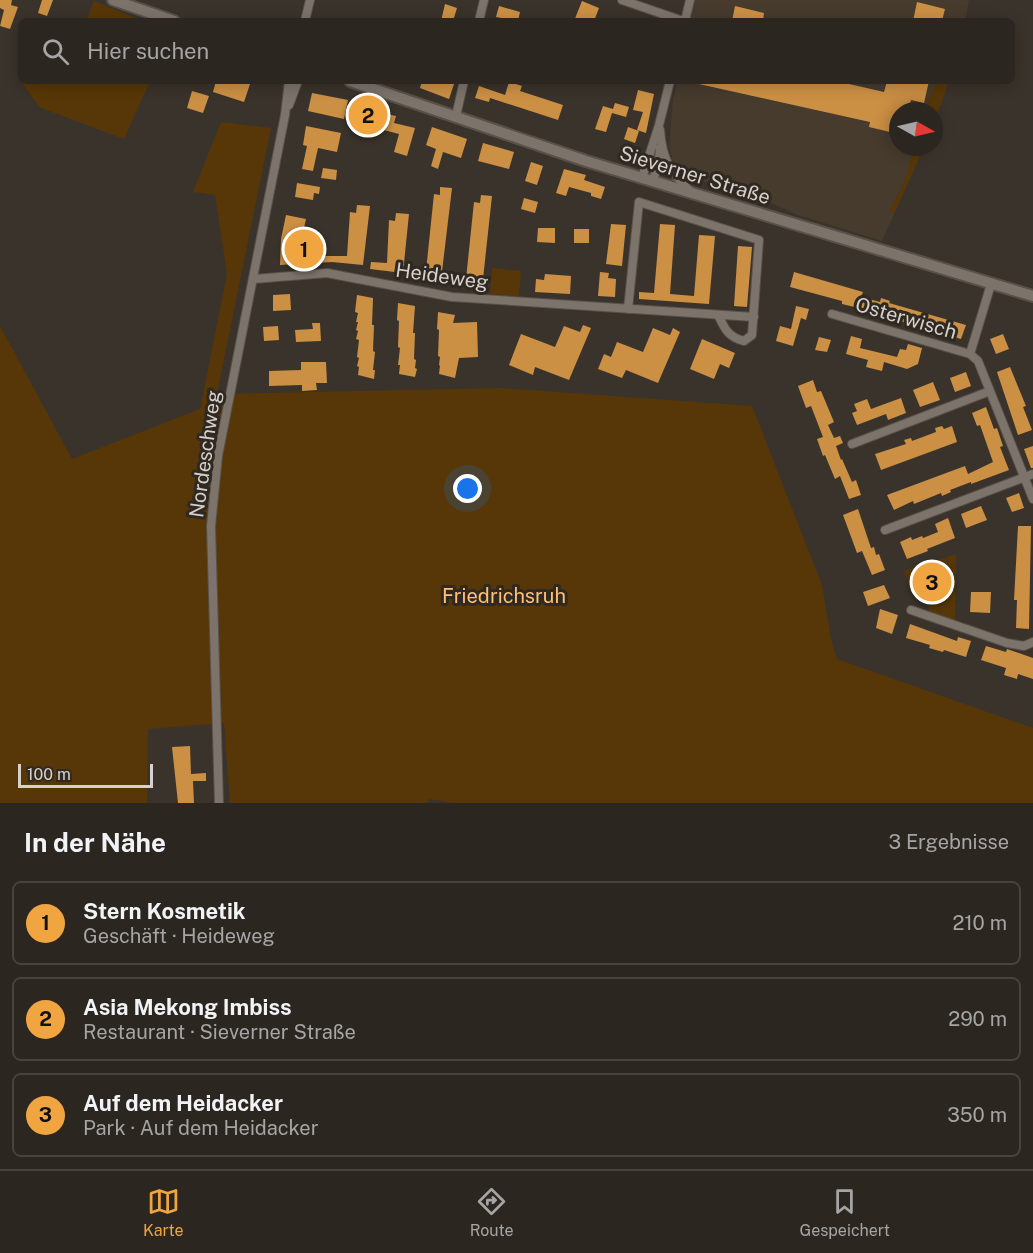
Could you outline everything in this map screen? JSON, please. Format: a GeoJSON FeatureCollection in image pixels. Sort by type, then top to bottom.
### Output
{"type":"FeatureCollection","features":[{"type":"Feature","properties":{"kind":"main road"},"geometry":{"type":"LineString","coordinates":[[113,0],[165,18]]}},
{"type":"Feature","properties":{"kind":"main road","name":"Sieverner Straße"},"geometry":{"type":"LineString","coordinates":[[359,84],[648,180],[1033,296]]}},
{"type":"Feature","properties":{"kind":"street"},"geometry":{"type":"LineString","coordinates":[[306,18],[310,0]]}},
{"type":"Feature","properties":{"kind":"street"},"geometry":{"type":"LineString","coordinates":[[480,18],[484,0]]}},
{"type":"Feature","properties":{"kind":"street"},"geometry":{"type":"LineString","coordinates":[[622,0],[675,18]]}},
{"type":"Feature","properties":{"kind":"street"},"geometry":{"type":"LineString","coordinates":[[685,18],[690,0]]}},
{"type":"Feature","properties":{"kind":"street","name":"Nordeschweg"},"geometry":{"type":"LineString","coordinates":[[219,803],[212,517],[218,456],[285,115],[289,84]]}},
{"type":"Feature","properties":{"kind":"street","name":"Nordeschweg"},"geometry":{"type":"LineString","coordinates":[[285,115],[297,84]]}},
{"type":"Feature","properties":{"kind":"street"},"geometry":{"type":"LineString","coordinates":[[456,116],[463,84]]}},
{"type":"Feature","properties":{"kind":"street"},"geometry":{"type":"LineString","coordinates":[[648,180],[669,84]]}},
{"type":"Feature","properties":{"kind":"street"},"geometry":{"type":"LineString","coordinates":[[648,180],[659,160],[659,125]]}},
{"type":"Feature","properties":{"kind":"street"},"geometry":{"type":"LineString","coordinates":[[660,140],[672,174],[692,193]]}},
{"type":"Feature","properties":{"kind":"street"},"geometry":{"type":"LineString","coordinates":[[628,309],[639,202],[759,240],[752,335],[744,341],[733,338],[718,315]]}},
{"type":"Feature","properties":{"kind":"street","name":"Heideweg"},"geometry":{"type":"LineString","coordinates":[[253,279],[327,273],[452,297],[754,317]]}},
{"type":"Feature","properties":{"kind":"street"},"geometry":{"type":"LineString","coordinates":[[991,284],[970,354],[978,361],[1029,475],[1033,499]]}},
{"type":"Feature","properties":{"kind":"street","name":"Osterwisch"},"geometry":{"type":"LineString","coordinates":[[832,314],[970,354]]}},
{"type":"Feature","properties":{"kind":"street"},"geometry":{"type":"LineString","coordinates":[[852,444],[990,391]]}},
{"type":"Feature","properties":{"kind":"street"},"geometry":{"type":"LineString","coordinates":[[885,530],[1029,475]]}},
{"type":"Feature","properties":{"kind":"street"},"geometry":{"type":"LineString","coordinates":[[911,610],[1007,643],[1024,646],[1033,642]]}},
{"type":"Feature","properties":{"kind":"shaded area"},"geometry":{"type":"Polygon","coordinates":[[[694,0],[969,0],[966,18],[690,18],[694,0]]]}},
{"type":"Feature","properties":{"kind":"shaded area"},"geometry":{"type":"Polygon","coordinates":[[[676,84],[948,84],[942,102],[889,102],[889,156],[920,156],[882,241],[798,215],[756,196],[682,173],[673,161],[669,146],[676,84]]]}},
{"type":"Feature","properties":{"kind":"green space"},"geometry":{"type":"Polygon","coordinates":[[[94,1],[136,18],[87,18],[94,1]]]}},
{"type":"Feature","properties":{"kind":"green space"},"geometry":{"type":"Polygon","coordinates":[[[23,84],[149,84],[124,139],[39,107],[23,84]]]}},
{"type":"Feature","properties":{"kind":"green space"},"geometry":{"type":"Polygon","coordinates":[[[936,84],[948,84],[942,102],[928,102],[936,84]]]}},
{"type":"Feature","properties":{"kind":"green space","name":"Friedrichsruh"},"geometry":{"type":"Polygon","coordinates":[[[221,122],[271,128],[217,394],[502,388],[752,406],[822,585],[831,639],[837,659],[1033,728],[1033,803],[453,803],[430,799],[426,803],[230,803],[224,723],[148,729],[147,803],[0,803],[0,326],[72,459],[200,409],[227,274],[215,195],[193,192],[221,122]]]}},
{"type":"Feature","properties":{"kind":"green space"},"geometry":{"type":"Polygon","coordinates":[[[911,156],[920,156],[894,214],[890,210],[902,187],[911,156]]]}},
{"type":"Feature","properties":{"kind":"green space"},"geometry":{"type":"Polygon","coordinates":[[[492,268],[521,271],[519,297],[490,294],[492,268]]]}},
{"type":"Feature","properties":{"kind":"green space"},"geometry":{"type":"Polygon","coordinates":[[[956,554],[955,622],[929,612],[929,599],[924,594],[912,594],[904,571],[956,554]]]}},
{"type":"Feature","properties":{"kind":"building"},"geometry":{"type":"Polygon","coordinates":[[[0,0],[12,0],[11,5],[18,7],[10,29],[0,26],[4,10],[0,8],[0,0]]]}},
{"type":"Feature","properties":{"kind":"building"},"geometry":{"type":"Polygon","coordinates":[[[42,0],[53,0],[47,16],[38,13],[42,0]]]}},
{"type":"Feature","properties":{"kind":"building"},"geometry":{"type":"Polygon","coordinates":[[[582,1],[599,8],[595,18],[575,18],[582,1]]]}},
{"type":"Feature","properties":{"kind":"building"},"geometry":{"type":"Polygon","coordinates":[[[917,2],[945,9],[943,18],[914,18],[917,2]]]}},
{"type":"Feature","properties":{"kind":"building"},"geometry":{"type":"Polygon","coordinates":[[[445,4],[457,8],[454,18],[442,18],[445,4]]]}},
{"type":"Feature","properties":{"kind":"building"},"geometry":{"type":"Polygon","coordinates":[[[499,6],[520,12],[519,18],[496,17],[499,6]]]}},
{"type":"Feature","properties":{"kind":"building"},"geometry":{"type":"Polygon","coordinates":[[[735,6],[764,13],[763,18],[733,18],[735,6]]]}},
{"type":"Feature","properties":{"kind":"building"},"geometry":{"type":"Polygon","coordinates":[[[215,84],[250,84],[244,102],[213,92],[215,84]]]}},
{"type":"Feature","properties":{"kind":"building"},"geometry":{"type":"Polygon","coordinates":[[[421,84],[454,84],[449,99],[420,88],[421,84]]]}},
{"type":"Feature","properties":{"kind":"building"},"geometry":{"type":"Polygon","coordinates":[[[508,84],[516,84],[522,86],[520,91],[563,105],[558,120],[490,98],[489,102],[475,98],[479,86],[505,95],[508,84]]]}},
{"type":"Feature","properties":{"kind":"building"},"geometry":{"type":"Polygon","coordinates":[[[699,84],[849,84],[884,92],[886,84],[928,84],[924,102],[911,100],[910,102],[889,102],[889,132],[869,127],[870,122],[699,84]]]}},
{"type":"Feature","properties":{"kind":"building"},"geometry":{"type":"Polygon","coordinates":[[[638,90],[654,94],[646,133],[637,130],[643,112],[633,110],[638,90]]]}},
{"type":"Feature","properties":{"kind":"building"},"geometry":{"type":"Polygon","coordinates":[[[192,91],[209,96],[203,113],[187,108],[192,91]]]}},
{"type":"Feature","properties":{"kind":"building"},"geometry":{"type":"Polygon","coordinates":[[[312,93],[348,100],[344,119],[308,111],[312,93]]]}},
{"type":"Feature","properties":{"kind":"building"},"geometry":{"type":"Polygon","coordinates":[[[615,103],[629,107],[626,117],[612,113],[606,132],[595,129],[603,106],[613,109],[615,103]]]}},
{"type":"Feature","properties":{"kind":"building"},"geometry":{"type":"Polygon","coordinates":[[[362,105],[378,109],[377,112],[396,116],[394,123],[415,128],[407,156],[394,152],[399,134],[358,120],[362,105]]]}},
{"type":"Feature","properties":{"kind":"building"},"geometry":{"type":"Polygon","coordinates":[[[306,126],[341,133],[337,152],[318,148],[313,171],[302,169],[307,146],[303,145],[306,126]]]}},
{"type":"Feature","properties":{"kind":"building"},"geometry":{"type":"Polygon","coordinates":[[[432,127],[467,139],[461,158],[443,152],[438,169],[431,166],[436,149],[426,145],[432,127]]]}},
{"type":"Feature","properties":{"kind":"building"},"geometry":{"type":"Polygon","coordinates":[[[628,127],[639,131],[635,143],[624,139],[628,127]]]}},
{"type":"Feature","properties":{"kind":"building"},"geometry":{"type":"Polygon","coordinates":[[[483,143],[514,152],[509,169],[478,161],[483,143]]]}},
{"type":"Feature","properties":{"kind":"building"},"geometry":{"type":"Polygon","coordinates":[[[531,162],[543,166],[537,185],[525,181],[531,162]]]}},
{"type":"Feature","properties":{"kind":"building"},"geometry":{"type":"Polygon","coordinates":[[[323,168],[337,170],[336,180],[321,178],[323,168]]]}},
{"type":"Feature","properties":{"kind":"building"},"geometry":{"type":"Polygon","coordinates":[[[564,169],[586,175],[584,180],[605,187],[601,199],[591,196],[591,193],[569,187],[566,196],[556,193],[564,169]]]}},
{"type":"Feature","properties":{"kind":"building"},"geometry":{"type":"Polygon","coordinates":[[[297,183],[320,187],[319,194],[314,193],[313,200],[295,197],[297,183]]]}},
{"type":"Feature","properties":{"kind":"building"},"geometry":{"type":"Polygon","coordinates":[[[440,187],[452,188],[441,280],[409,277],[410,269],[426,271],[434,194],[440,195],[440,187]]]}},
{"type":"Feature","properties":{"kind":"building"},"geometry":{"type":"Polygon","coordinates":[[[481,195],[492,196],[482,288],[450,284],[450,277],[466,279],[474,202],[480,203],[481,195]]]}},
{"type":"Feature","properties":{"kind":"building"},"geometry":{"type":"Polygon","coordinates":[[[524,198],[538,202],[535,213],[521,209],[524,198]]]}},
{"type":"Feature","properties":{"kind":"building"},"geometry":{"type":"Polygon","coordinates":[[[357,205],[370,206],[363,265],[332,262],[280,265],[281,239],[286,215],[306,219],[301,241],[311,241],[311,256],[347,256],[350,212],[356,213],[357,205]]]}},
{"type":"Feature","properties":{"kind":"building"},"geometry":{"type":"Polygon","coordinates":[[[396,213],[409,214],[403,273],[370,269],[371,262],[387,263],[389,220],[395,221],[396,213]]]}},
{"type":"Feature","properties":{"kind":"building"},"geometry":{"type":"Polygon","coordinates":[[[611,224],[626,225],[622,266],[606,264],[611,224]]]}},
{"type":"Feature","properties":{"kind":"building"},"geometry":{"type":"Polygon","coordinates":[[[660,224],[675,225],[670,294],[694,296],[699,235],[715,236],[709,304],[639,299],[639,292],[654,293],[660,224]]]}},
{"type":"Feature","properties":{"kind":"building"},"geometry":{"type":"Polygon","coordinates":[[[538,228],[555,228],[555,243],[537,242],[538,228]]]}},
{"type":"Feature","properties":{"kind":"building"},"geometry":{"type":"Polygon","coordinates":[[[574,229],[589,229],[589,243],[574,243],[574,229]]]}},
{"type":"Feature","properties":{"kind":"building"},"geometry":{"type":"Polygon","coordinates":[[[738,246],[752,247],[747,307],[734,306],[738,246]]]}},
{"type":"Feature","properties":{"kind":"building"},"geometry":{"type":"Polygon","coordinates":[[[600,272],[609,273],[608,278],[616,279],[615,297],[598,296],[600,272]]]}},
{"type":"Feature","properties":{"kind":"building"},"geometry":{"type":"Polygon","coordinates":[[[794,272],[863,292],[861,297],[880,302],[881,298],[890,301],[889,303],[966,325],[961,339],[917,329],[918,326],[790,287],[794,272]]]}},
{"type":"Feature","properties":{"kind":"building"},"geometry":{"type":"Polygon","coordinates":[[[545,274],[571,276],[570,294],[535,292],[536,279],[544,280],[545,274]]]}},
{"type":"Feature","properties":{"kind":"building"},"geometry":{"type":"Polygon","coordinates":[[[290,294],[291,310],[273,311],[273,295],[290,294]]]}},
{"type":"Feature","properties":{"kind":"building"},"geometry":{"type":"Polygon","coordinates":[[[357,295],[373,298],[374,379],[358,375],[359,340],[356,339],[358,322],[356,322],[358,313],[355,312],[357,295]]]}},
{"type":"Feature","properties":{"kind":"building"},"geometry":{"type":"Polygon","coordinates":[[[398,303],[415,306],[413,333],[415,333],[414,359],[417,369],[415,377],[399,374],[398,303]]]}},
{"type":"Feature","properties":{"kind":"building"},"geometry":{"type":"Polygon","coordinates":[[[796,306],[809,309],[806,320],[801,318],[793,346],[776,341],[780,326],[791,329],[796,306]]]}},
{"type":"Feature","properties":{"kind":"building"},"geometry":{"type":"Polygon","coordinates":[[[438,312],[455,315],[453,323],[477,322],[478,357],[459,358],[455,378],[439,374],[438,312]]]}},
{"type":"Feature","properties":{"kind":"building"},"geometry":{"type":"Polygon","coordinates":[[[312,323],[320,323],[321,341],[296,342],[295,330],[313,329],[312,323]]]}},
{"type":"Feature","properties":{"kind":"building"},"geometry":{"type":"Polygon","coordinates":[[[583,325],[591,328],[569,380],[535,367],[533,375],[509,365],[521,334],[555,347],[564,326],[580,332],[583,325]]]}},
{"type":"Feature","properties":{"kind":"building"},"geometry":{"type":"Polygon","coordinates":[[[278,326],[279,340],[264,341],[263,327],[278,326]]]}},
{"type":"Feature","properties":{"kind":"building"},"geometry":{"type":"Polygon","coordinates":[[[653,328],[670,335],[673,328],[680,332],[658,383],[626,370],[622,378],[598,369],[604,354],[611,357],[617,342],[643,352],[653,328]]]}},
{"type":"Feature","properties":{"kind":"building"},"geometry":{"type":"Polygon","coordinates":[[[1003,334],[1009,349],[996,354],[990,339],[1003,334]]]}},
{"type":"Feature","properties":{"kind":"building"},"geometry":{"type":"Polygon","coordinates":[[[851,336],[862,339],[860,348],[897,357],[900,349],[906,350],[908,344],[922,348],[918,364],[907,369],[884,362],[882,371],[866,367],[868,360],[846,354],[851,336]]]}},
{"type":"Feature","properties":{"kind":"building"},"geometry":{"type":"Polygon","coordinates":[[[819,337],[831,340],[827,352],[815,350],[819,337]]]}},
{"type":"Feature","properties":{"kind":"building"},"geometry":{"type":"Polygon","coordinates":[[[702,339],[735,353],[729,368],[720,364],[714,379],[690,369],[702,339]]]}},
{"type":"Feature","properties":{"kind":"building"},"geometry":{"type":"Polygon","coordinates":[[[301,362],[326,362],[327,383],[316,383],[317,390],[302,391],[302,385],[269,386],[269,371],[301,370],[301,362]]]}},
{"type":"Feature","properties":{"kind":"building"},"geometry":{"type":"Polygon","coordinates":[[[1010,367],[1026,406],[1023,407],[1032,430],[1018,435],[997,372],[1010,367]]]}},
{"type":"Feature","properties":{"kind":"building"},"geometry":{"type":"Polygon","coordinates":[[[966,372],[971,386],[955,392],[950,378],[966,372]]]}},
{"type":"Feature","properties":{"kind":"building"},"geometry":{"type":"Polygon","coordinates":[[[813,380],[817,392],[821,391],[834,422],[828,425],[834,438],[840,436],[843,443],[836,446],[841,460],[852,482],[856,480],[861,495],[849,499],[840,476],[835,479],[825,455],[823,456],[817,439],[823,437],[811,406],[806,408],[798,386],[813,380]]]}},
{"type":"Feature","properties":{"kind":"building"},"geometry":{"type":"Polygon","coordinates":[[[933,382],[940,400],[920,407],[913,390],[933,382]]]}},
{"type":"Feature","properties":{"kind":"building"},"geometry":{"type":"Polygon","coordinates":[[[901,398],[906,413],[888,420],[886,414],[857,425],[852,413],[857,411],[854,404],[867,399],[871,409],[901,398]]]}},
{"type":"Feature","properties":{"kind":"building"},"geometry":{"type":"Polygon","coordinates":[[[986,407],[994,429],[997,428],[1003,446],[1000,447],[1009,470],[950,490],[951,492],[942,496],[941,493],[914,504],[913,501],[894,510],[887,495],[965,466],[968,474],[993,462],[980,425],[977,426],[972,413],[986,407]]]}},
{"type":"Feature","properties":{"kind":"building"},"geometry":{"type":"Polygon","coordinates":[[[942,426],[944,429],[952,426],[957,442],[881,470],[875,454],[906,444],[904,440],[911,438],[912,441],[936,432],[935,428],[942,426]]]}},
{"type":"Feature","properties":{"kind":"building"},"geometry":{"type":"Polygon","coordinates":[[[1033,446],[1033,468],[1031,468],[1024,449],[1033,446]]]}},
{"type":"Feature","properties":{"kind":"building"},"geometry":{"type":"Polygon","coordinates":[[[1019,493],[1024,508],[1012,512],[1006,498],[1019,493]]]}},
{"type":"Feature","properties":{"kind":"building"},"geometry":{"type":"Polygon","coordinates":[[[981,506],[987,520],[966,528],[961,514],[981,506]]]}},
{"type":"Feature","properties":{"kind":"building"},"geometry":{"type":"Polygon","coordinates":[[[858,509],[871,548],[874,547],[876,555],[879,554],[885,570],[872,575],[862,551],[857,553],[843,515],[858,509]]]}},
{"type":"Feature","properties":{"kind":"building"},"geometry":{"type":"Polygon","coordinates":[[[948,518],[955,538],[907,559],[900,542],[911,537],[912,540],[922,536],[923,538],[938,532],[935,524],[948,518]]]}},
{"type":"Feature","properties":{"kind":"building"},"geometry":{"type":"Polygon","coordinates":[[[1018,526],[1031,526],[1029,629],[1016,628],[1017,600],[1014,600],[1018,526]]]}},
{"type":"Feature","properties":{"kind":"building"},"geometry":{"type":"Polygon","coordinates":[[[884,585],[890,598],[868,606],[863,592],[884,585]]]}},
{"type":"Feature","properties":{"kind":"building"},"geometry":{"type":"Polygon","coordinates":[[[971,592],[991,592],[990,613],[970,612],[971,592]]]}},
{"type":"Feature","properties":{"kind":"building"},"geometry":{"type":"Polygon","coordinates":[[[880,609],[898,615],[892,634],[876,628],[880,609]]]}},
{"type":"Feature","properties":{"kind":"building"},"geometry":{"type":"Polygon","coordinates":[[[910,624],[957,641],[958,637],[971,641],[966,657],[929,648],[930,645],[906,638],[910,624]]]}},
{"type":"Feature","properties":{"kind":"building"},"geometry":{"type":"Polygon","coordinates":[[[986,646],[1006,652],[1007,649],[1033,658],[1033,679],[1018,674],[1017,679],[1004,675],[1006,668],[981,660],[986,646]]]}},
{"type":"Feature","properties":{"kind":"building"},"geometry":{"type":"Polygon","coordinates":[[[190,746],[191,774],[206,773],[206,781],[193,781],[194,803],[178,803],[172,747],[190,746]]]}},
{"type":"Feature","properties":{"kind":"place","name":"Asia Mekong Imbiss"},"geometry":{"type":"Point","coordinates":[368,115]}},
{"type":"Feature","properties":{"kind":"place","name":"Stern Kosmetik"},"geometry":{"type":"Point","coordinates":[304,249]}},
{"type":"Feature","properties":{"kind":"place","name":"Auf dem Heidacker"},"geometry":{"type":"Point","coordinates":[932,582]}}]}
